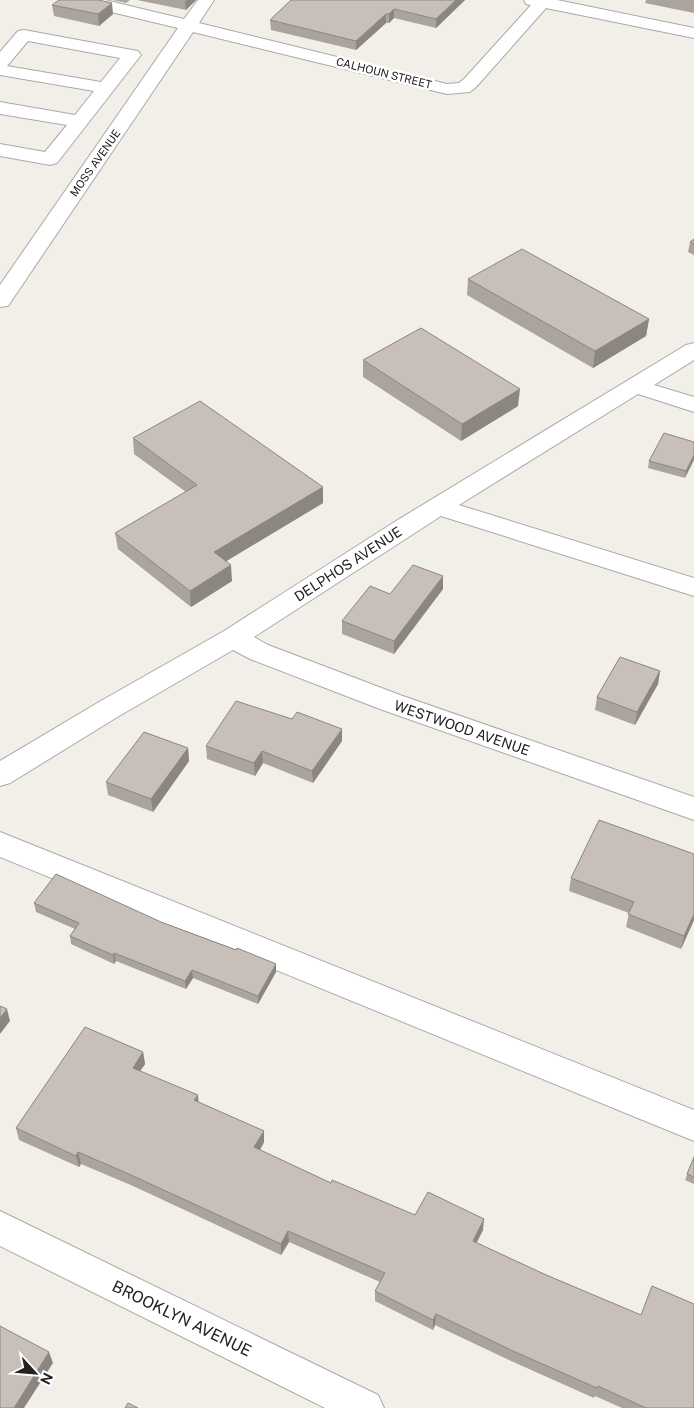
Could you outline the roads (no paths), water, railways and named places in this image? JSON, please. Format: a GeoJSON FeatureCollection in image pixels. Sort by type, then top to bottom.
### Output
{"type":"FeatureCollection","features":[{"type":"Feature","properties":{"kind":"street","name":"CALHOUN STREET"},"geometry":{"type":"LineString","coordinates":[[84,0],[447,89],[459,89],[471,82],[540,1]]}},
{"type":"Feature","properties":{"kind":"street","name":"MOSS AVENUE"},"geometry":{"type":"LineString","coordinates":[[0,301],[206,0]]}},
{"type":"Feature","properties":{"kind":"street"},"geometry":{"type":"LineString","coordinates":[[540,1],[694,33]]}},
{"type":"Feature","properties":{"kind":"street"},"geometry":{"type":"LineString","coordinates":[[0,63],[24,36],[132,54],[50,160],[0,150]]}},
{"type":"Feature","properties":{"kind":"street"},"geometry":{"type":"LineString","coordinates":[[0,70],[106,88]]}},
{"type":"Feature","properties":{"kind":"street"},"geometry":{"type":"LineString","coordinates":[[0,108],[80,121]]}},
{"type":"Feature","properties":{"kind":"street","name":"DELPHOS AVENUE"},"geometry":{"type":"LineString","coordinates":[[0,775],[109,709],[233,638],[438,507],[694,350]]}},
{"type":"Feature","properties":{"kind":"street"},"geometry":{"type":"LineString","coordinates":[[635,386],[694,405]]}},
{"type":"Feature","properties":{"kind":"street"},"geometry":{"type":"LineString","coordinates":[[438,507],[694,587]]}},
{"type":"Feature","properties":{"kind":"street","name":"WESTWOOD AVENUE"},"geometry":{"type":"LineString","coordinates":[[233,638],[259,652],[390,702],[694,809]]}},
{"type":"Feature","properties":{"kind":"street"},"geometry":{"type":"LineString","coordinates":[[0,844],[694,1126]]}},
{"type":"Feature","properties":{"kind":"street","name":"BROOKLYN AVENUE"},"geometry":{"type":"LineString","coordinates":[[0,1228],[364,1408]]}}]}
